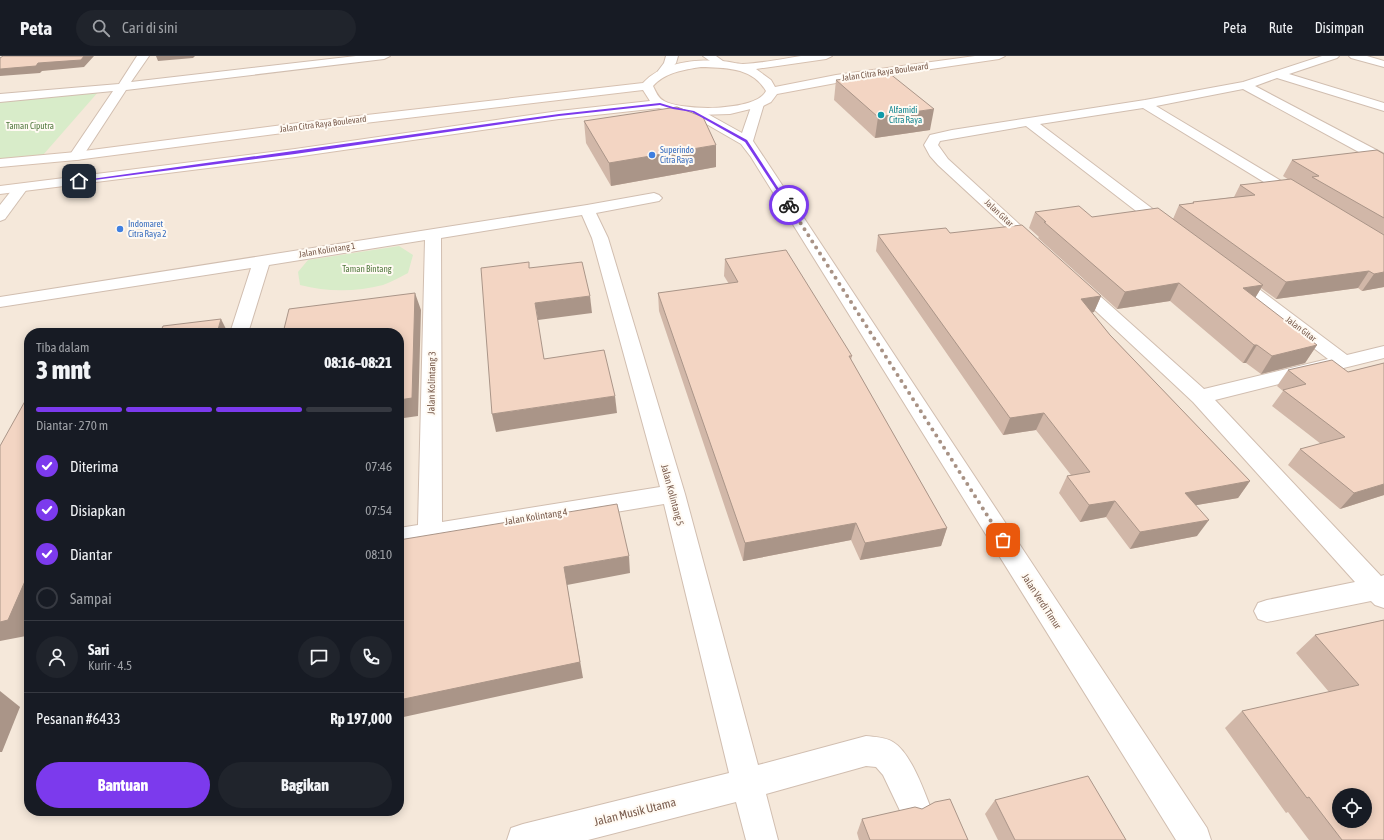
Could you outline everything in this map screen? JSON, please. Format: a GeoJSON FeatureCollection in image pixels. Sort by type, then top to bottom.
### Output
{"type":"FeatureCollection","features":[{"type":"Feature","properties":{"kind":"street"},"geometry":{"type":"LineString","coordinates":[[76,156],[143,56]]}},
{"type":"Feature","properties":{"kind":"street"},"geometry":{"type":"LineString","coordinates":[[0,98],[121,87],[384,56]]}},
{"type":"Feature","properties":{"kind":"street"},"geometry":{"type":"LineString","coordinates":[[660,104],[650,94],[647,86],[653,78],[664,71],[670,64],[672,56]]}},
{"type":"Feature","properties":{"kind":"street"},"geometry":{"type":"LineString","coordinates":[[709,56],[721,64]]}},
{"type":"Feature","properties":{"kind":"street"},"geometry":{"type":"LineString","coordinates":[[664,71],[701,64],[721,64],[744,67],[826,56]]}},
{"type":"Feature","properties":{"kind":"street","name":"Jalan Citra Raya Boulevard"},"geometry":{"type":"LineString","coordinates":[[772,91],[836,79],[999,56]]}},
{"type":"Feature","properties":{"kind":"street","name":"Jalan Gitar"},"geometry":{"type":"LineString","coordinates":[[1048,258],[943,162],[931,145],[935,138],[952,134],[1145,104],[1245,85],[1333,56]]}},
{"type":"Feature","properties":{"kind":"street"},"geometry":{"type":"LineString","coordinates":[[1355,56],[1384,64]]}},
{"type":"Feature","properties":{"kind":"street"},"geometry":{"type":"LineString","coordinates":[[0,190],[295,153],[559,115],[660,104],[673,108],[693,111],[736,109],[758,104],[768,98],[772,91],[768,82],[759,74],[744,67]]}},
{"type":"Feature","properties":{"kind":"street"},"geometry":{"type":"LineString","coordinates":[[1276,74],[1384,107]]}},
{"type":"Feature","properties":{"kind":"street"},"geometry":{"type":"LineString","coordinates":[[1245,85],[1384,160]]}},
{"type":"Feature","properties":{"kind":"street","name":"Jalan Citra Raya Boulevard"},"geometry":{"type":"LineString","coordinates":[[0,163],[76,156],[294,128],[647,86]]}},
{"type":"Feature","properties":{"kind":"street"},"geometry":{"type":"LineString","coordinates":[[746,141],[758,104]]}},
{"type":"Feature","properties":{"kind":"street"},"geometry":{"type":"LineString","coordinates":[[1145,104],[1309,204]]}},
{"type":"Feature","properties":{"kind":"street","name":"Jalan Verdi Timur"},"geometry":{"type":"LineString","coordinates":[[693,111],[746,141],[763,165],[1195,840]]}},
{"type":"Feature","properties":{"kind":"street"},"geometry":{"type":"LineString","coordinates":[[1029,122],[1180,237]]}},
{"type":"Feature","properties":{"kind":"street"},"geometry":{"type":"LineString","coordinates":[[294,128],[307,139],[295,153]]}},
{"type":"Feature","properties":{"kind":"street"},"geometry":{"type":"LineString","coordinates":[[0,216],[20,188]]}},
{"type":"Feature","properties":{"kind":"street","name":"Jalan Kolintang 1"},"geometry":{"type":"LineString","coordinates":[[0,302],[587,210],[654,198]]}},
{"type":"Feature","properties":{"kind":"street","name":"Jalan Kolintang 5"},"geometry":{"type":"LineString","coordinates":[[587,210],[600,238],[673,494],[762,840]]}},
{"type":"Feature","properties":{"kind":"street","name":"Jalan Kolintang 3"},"geometry":{"type":"LineString","coordinates":[[430,533],[433,233]]}},
{"type":"Feature","properties":{"kind":"street"},"geometry":{"type":"LineString","coordinates":[[242,328],[262,261]]}},
{"type":"Feature","properties":{"kind":"street","name":"Jalan Gitar"},"geometry":{"type":"LineString","coordinates":[[1224,270],[1344,362]]}},
{"type":"Feature","properties":{"kind":"street"},"geometry":{"type":"LineString","coordinates":[[1066,274],[1200,397],[1381,591]]}},
{"type":"Feature","properties":{"kind":"street"},"geometry":{"type":"LineString","coordinates":[[1200,397],[1384,352]]}},
{"type":"Feature","properties":{"kind":"street","name":"Jalan Kolintang 4"},"geometry":{"type":"LineString","coordinates":[[404,537],[673,494]]}},
{"type":"Feature","properties":{"kind":"street"},"geometry":{"type":"LineString","coordinates":[[1267,611],[1381,591]]}},
{"type":"Feature","properties":{"kind":"street","name":"Jalan Musik Utama"},"geometry":{"type":"LineString","coordinates":[[523,840],[747,784],[866,751],[883,753],[894,764],[914,806]]}},
{"type":"Feature","properties":{"kind":"shaded area"},"geometry":{"type":"Polygon","coordinates":[[[0,56],[1384,56],[1384,840],[0,840],[0,56]]]}},
{"type":"Feature","properties":{"kind":"green space","name":"Taman Ciputra"},"geometry":{"type":"Polygon","coordinates":[[[99,91],[36,163],[0,166],[0,98],[99,91]]]}},
{"type":"Feature","properties":{"kind":"green space","name":"Taman Bintang"},"geometry":{"type":"Polygon","coordinates":[[[399,246],[413,255],[408,273],[383,285],[352,290],[331,290],[300,285],[298,272],[308,260],[399,246]]]}},
{"type":"Feature","properties":{"kind":"building"},"geometry":{"type":"Polygon","coordinates":[[[3,56],[84,56],[81,60],[38,63],[36,66],[0,69],[0,58],[3,56]]]}},
{"type":"Feature","properties":{"kind":"building"},"geometry":{"type":"Polygon","coordinates":[[[889,73],[934,109],[878,117],[836,80],[889,73]]]}},
{"type":"Feature","properties":{"kind":"building"},"geometry":{"type":"Polygon","coordinates":[[[677,107],[703,117],[716,145],[609,163],[584,121],[677,107]]]}},
{"type":"Feature","properties":{"kind":"building"},"geometry":{"type":"Polygon","coordinates":[[[1377,150],[1384,154],[1384,218],[1312,177],[1319,176],[1292,160],[1377,150]]]}},
{"type":"Feature","properties":{"kind":"building"},"geometry":{"type":"Polygon","coordinates":[[[1291,179],[1384,235],[1384,272],[1374,274],[1369,271],[1286,282],[1179,205],[1255,195],[1240,185],[1291,179]]]}},
{"type":"Feature","properties":{"kind":"building"},"geometry":{"type":"Polygon","coordinates":[[[1079,206],[1092,217],[1158,208],[1263,285],[1243,288],[1317,345],[1272,356],[1257,345],[1254,345],[1179,283],[1125,292],[1044,222],[1046,222],[1035,212],[1079,206]]]}},
{"type":"Feature","properties":{"kind":"building"},"geometry":{"type":"Polygon","coordinates":[[[1022,225],[1101,296],[1081,299],[1110,335],[1250,481],[1185,493],[1209,520],[1140,532],[1115,501],[1089,505],[1067,476],[1090,472],[1044,413],[1010,418],[878,235],[946,228],[950,233],[1022,225]]]}},
{"type":"Feature","properties":{"kind":"building"},"geometry":{"type":"Polygon","coordinates":[[[786,250],[852,356],[849,356],[947,528],[865,543],[856,523],[745,543],[658,293],[738,282],[725,259],[786,250]]]}},
{"type":"Feature","properties":{"kind":"building"},"geometry":{"type":"Polygon","coordinates":[[[529,262],[529,268],[582,262],[590,296],[535,303],[544,359],[604,350],[615,396],[492,414],[481,268],[529,262]]]}},
{"type":"Feature","properties":{"kind":"building"},"geometry":{"type":"Polygon","coordinates":[[[415,293],[412,398],[404,399],[404,328],[284,328],[289,309],[415,293]]]}},
{"type":"Feature","properties":{"kind":"building"},"geometry":{"type":"Polygon","coordinates":[[[221,319],[218,328],[162,328],[163,326],[221,319]]]}},
{"type":"Feature","properties":{"kind":"building"},"geometry":{"type":"Polygon","coordinates":[[[1332,360],[1348,372],[1384,363],[1384,484],[1354,493],[1300,449],[1345,437],[1283,390],[1306,384],[1288,370],[1332,360]]]}},
{"type":"Feature","properties":{"kind":"building"},"geometry":{"type":"Polygon","coordinates":[[[24,403],[24,583],[8,620],[0,622],[0,446],[24,403]]]}},
{"type":"Feature","properties":{"kind":"building"},"geometry":{"type":"Polygon","coordinates":[[[617,504],[629,556],[564,567],[580,662],[404,699],[404,539],[617,504]]]}},
{"type":"Feature","properties":{"kind":"building"},"geometry":{"type":"Polygon","coordinates":[[[1384,620],[1384,840],[1342,840],[1333,828],[1372,828],[1372,788],[1332,788],[1332,827],[1309,797],[1307,798],[1242,711],[1359,685],[1315,635],[1384,620]]]}},
{"type":"Feature","properties":{"kind":"building"},"geometry":{"type":"Polygon","coordinates":[[[1088,776],[1126,840],[1015,840],[995,800],[1088,776]]]}},
{"type":"Feature","properties":{"kind":"building"},"geometry":{"type":"Polygon","coordinates":[[[950,799],[968,840],[870,840],[862,819],[915,807],[922,809],[935,802],[950,799]]]}},
{"type":"Feature","properties":{"kind":"way so far"},"geometry":{"type":"LineString","coordinates":[[789,205],[1003,540]]}},
{"type":"Feature","properties":{"kind":"place","name":"Alfamidi Citra Raya"},"geometry":{"type":"Point","coordinates":[881,115]}},
{"type":"Feature","properties":{"kind":"place","name":"Superindo Citra Raya"},"geometry":{"type":"Point","coordinates":[652,155]}},
{"type":"Feature","properties":{"kind":"place","name":"Indomaret Citra Raya 2"},"geometry":{"type":"Point","coordinates":[120,229]}},
{"type":"Feature","properties":{"kind":"route"},"geometry":{"type":"LineString","coordinates":[[79,181],[295,153],[559,115],[660,104],[673,108],[693,111],[746,141],[789,205]]}}]}
